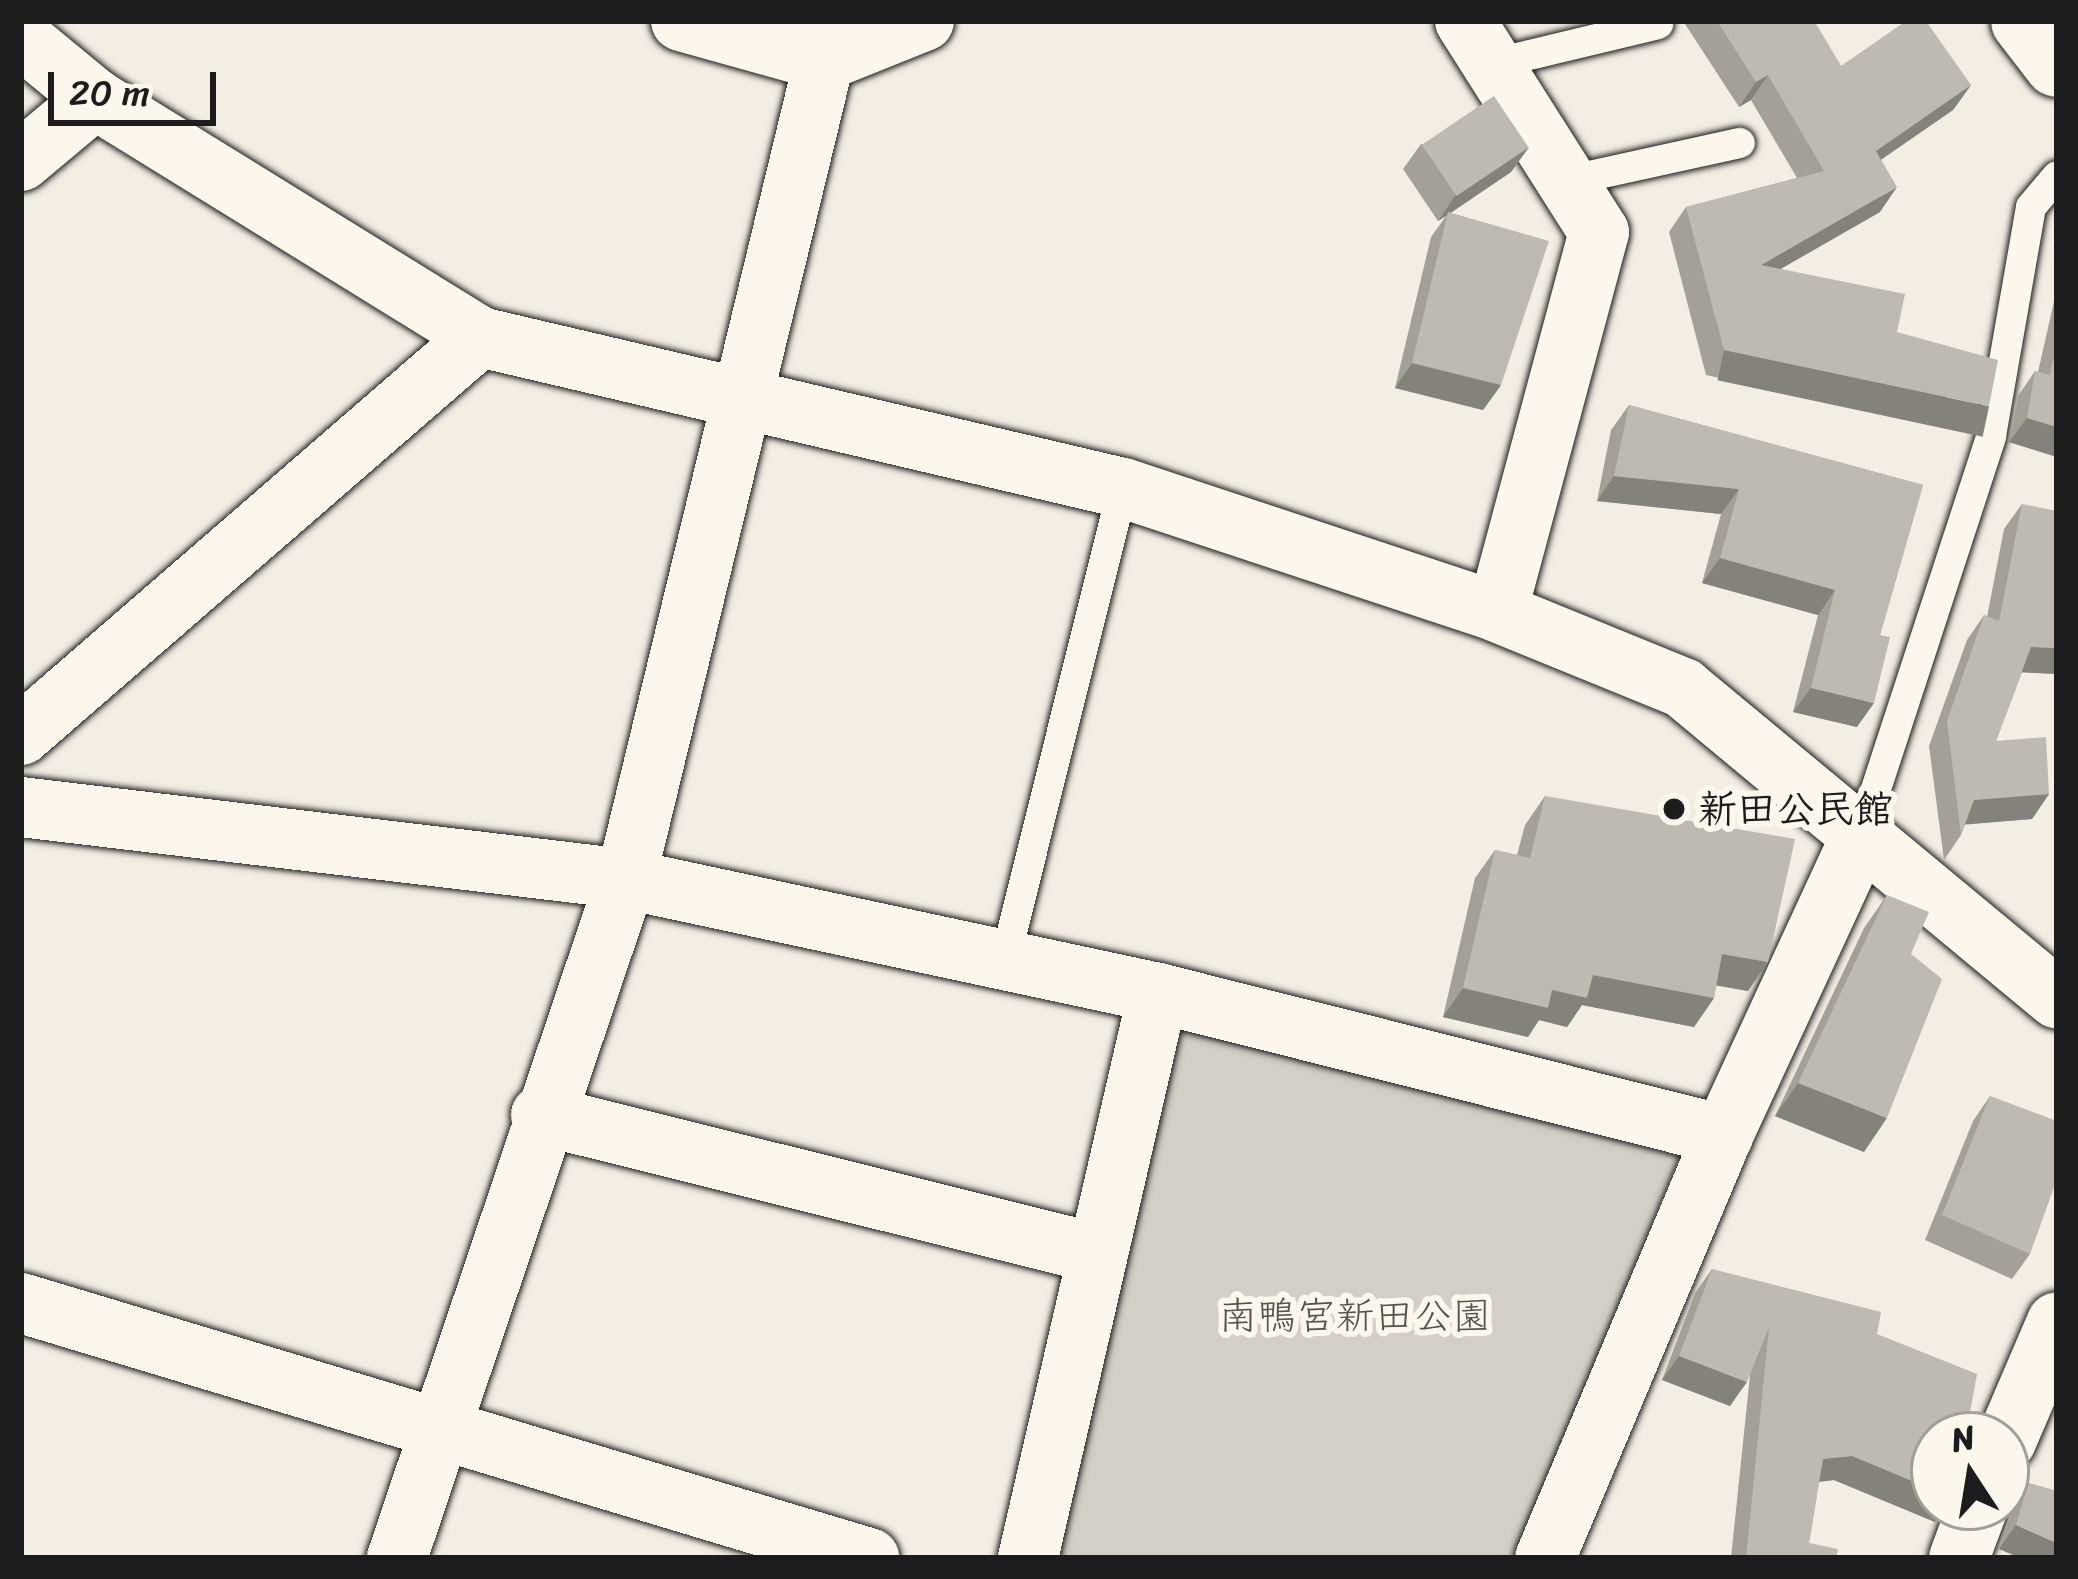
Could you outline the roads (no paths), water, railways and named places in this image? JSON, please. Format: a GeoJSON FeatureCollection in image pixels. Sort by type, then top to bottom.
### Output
{"type":"FeatureCollection","features":[{"type":"Feature","properties":{"kind":"main road"},"geometry":{"type":"LineString","coordinates":[[2024,21],[2057,63]]}},
{"type":"Feature","properties":{"kind":"street"},"geometry":{"type":"LineString","coordinates":[[681,21],[829,41],[923,21]]}},
{"type":"Feature","properties":{"kind":"street"},"geometry":{"type":"LineString","coordinates":[[41,35],[95,99],[480,337],[1123,488],[1497,612],[1683,688],[1859,842],[2057,998]]}},
{"type":"Feature","properties":{"kind":"street"},"geometry":{"type":"LineString","coordinates":[[397,1558],[541,1115],[626,879],[736,400],[829,41]]}},
{"type":"Feature","properties":{"kind":"street"},"geometry":{"type":"LineString","coordinates":[[1478,42],[1599,232],[1497,612]]}},
{"type":"Feature","properties":{"kind":"street"},"geometry":{"type":"LineString","coordinates":[[21,160],[95,99]]}},
{"type":"Feature","properties":{"kind":"street"},"geometry":{"type":"LineString","coordinates":[[21,735],[480,337]]}},
{"type":"Feature","properties":{"kind":"street"},"geometry":{"type":"LineString","coordinates":[[21,807],[626,879],[1157,994],[1723,1135]]}},
{"type":"Feature","properties":{"kind":"street"},"geometry":{"type":"LineString","coordinates":[[1545,1558],[1723,1135],[1859,842]]}},
{"type":"Feature","properties":{"kind":"street"},"geometry":{"type":"LineString","coordinates":[[1028,1558],[1157,994]]}},
{"type":"Feature","properties":{"kind":"street"},"geometry":{"type":"LineString","coordinates":[[541,1115],[1095,1253]]}},
{"type":"Feature","properties":{"kind":"street"},"geometry":{"type":"LineString","coordinates":[[21,1303],[436,1436],[869,1558]]}},
{"type":"Feature","properties":{"kind":"street"},"geometry":{"type":"LineString","coordinates":[[2019,1411],[2057,1322]]}},
{"type":"Feature","properties":{"kind":"lane"},"geometry":{"type":"LineString","coordinates":[[1478,42],[1658,24]]}},
{"type":"Feature","properties":{"kind":"lane"},"geometry":{"type":"LineString","coordinates":[[1567,181],[1740,143]]}},
{"type":"Feature","properties":{"kind":"lane"},"geometry":{"type":"LineString","coordinates":[[1859,842],[1991,436],[2031,207],[2057,176]]}},
{"type":"Feature","properties":{"kind":"lane"},"geometry":{"type":"LineString","coordinates":[[1005,960],[1123,488]]}},
{"type":"Feature","properties":{"kind":"place","name":"新田公民館"},"geometry":{"type":"Point","coordinates":[1674,809]}},
{"type":"Feature","properties":{"kind":"park label","name":"南鴨宮新田公園"},"geometry":{"type":"Point","coordinates":[1355,1316]}}]}
